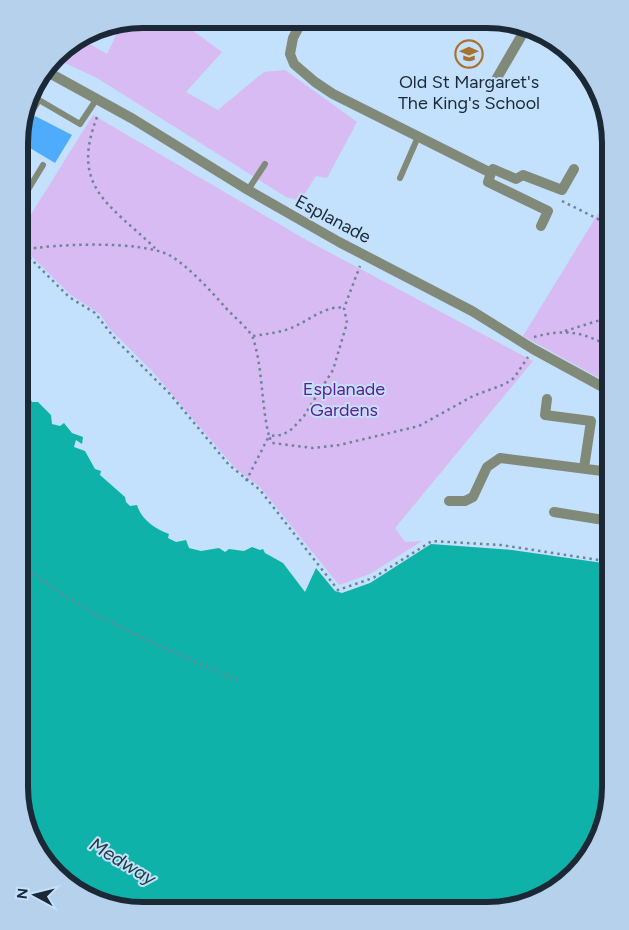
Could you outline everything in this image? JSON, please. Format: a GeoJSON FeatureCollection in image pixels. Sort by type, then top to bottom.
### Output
{"type":"FeatureCollection","features":[{"type":"Feature","properties":{"kind":"street"},"geometry":{"type":"LineString","coordinates":[[299,28],[291,46],[290,54],[294,64],[333,94],[491,173]]}},
{"type":"Feature","properties":{"kind":"street"},"geometry":{"type":"LineString","coordinates":[[494,84],[523,33]]}},
{"type":"Feature","properties":{"kind":"street","name":"Esplanade"},"geometry":{"type":"LineString","coordinates":[[51,74],[133,119],[248,190],[523,340],[533,349],[602,386]]}},
{"type":"Feature","properties":{"kind":"street"},"geometry":{"type":"LineString","coordinates":[[540,226],[548,211],[488,182],[493,169],[516,179],[523,175],[562,190],[574,169]]}},
{"type":"Feature","properties":{"kind":"street"},"geometry":{"type":"LineString","coordinates":[[547,399],[545,416],[591,421],[584,468]]}},
{"type":"Feature","properties":{"kind":"street"},"geometry":{"type":"LineString","coordinates":[[448,500],[465,501],[473,497],[487,467],[500,458],[601,471]]}},
{"type":"Feature","properties":{"kind":"street"},"geometry":{"type":"LineString","coordinates":[[554,512],[601,520]]}},
{"type":"Feature","properties":{"kind":"lane"},"geometry":{"type":"LineString","coordinates":[[31,113],[39,100],[80,124],[99,102]]}},
{"type":"Feature","properties":{"kind":"lane"},"geometry":{"type":"LineString","coordinates":[[400,178],[418,137]]}},
{"type":"Feature","properties":{"kind":"lane"},"geometry":{"type":"LineString","coordinates":[[248,190],[265,164]]}},
{"type":"Feature","properties":{"kind":"lane"},"geometry":{"type":"LineString","coordinates":[[28,190],[43,165]]}},
{"type":"Feature","properties":{"kind":"path"},"geometry":{"type":"LineString","coordinates":[[99,102],[90,134],[88,173],[101,198],[156,250]]}},
{"type":"Feature","properties":{"kind":"path"},"geometry":{"type":"LineString","coordinates":[[28,248],[46,245],[126,246],[156,250],[171,257],[203,284],[252,336],[269,436],[272,443],[313,448],[339,445],[419,426],[473,396],[510,381],[520,372],[533,349]]}},
{"type":"Feature","properties":{"kind":"path"},"geometry":{"type":"LineString","coordinates":[[269,436],[282,435],[292,429],[304,416],[324,387],[340,352],[347,323],[344,308],[351,285],[366,255]]}},
{"type":"Feature","properties":{"kind":"path"},"geometry":{"type":"LineString","coordinates":[[28,256],[69,297],[95,313],[116,340],[170,394],[229,466],[260,490],[338,590],[373,578],[432,541],[501,545],[601,560]]}},
{"type":"Feature","properties":{"kind":"path"},"geometry":{"type":"LineString","coordinates":[[252,336],[275,333],[291,328],[336,306],[344,308]]}},
{"type":"Feature","properties":{"kind":"path"},"geometry":{"type":"LineString","coordinates":[[523,340],[565,331],[602,320]]}},
{"type":"Feature","properties":{"kind":"path"},"geometry":{"type":"LineString","coordinates":[[565,331],[590,336],[602,342]]}},
{"type":"Feature","properties":{"kind":"path"},"geometry":{"type":"LineString","coordinates":[[246,480],[269,436]]}},
{"type":"Feature","properties":{"kind":"path"},"geometry":{"type":"LineString","coordinates":[[28,570],[39,579],[116,625],[240,682]]}},
{"type":"Feature","properties":{"kind":"path"},"geometry":{"type":"LineString","coordinates":[[78,883],[108,897]]}},
{"type":"Feature","properties":{"kind":"green space"},"geometry":{"type":"Polygon","coordinates":[[[127,28],[189,28],[222,52],[186,92],[218,110],[264,72],[285,70],[357,122],[327,178],[316,176],[300,201],[286,197],[97,78],[62,61],[72,51],[87,42],[107,54],[119,30],[127,28]]]}},
{"type":"Feature","properties":{"kind":"green space","name":"Esplanade Gardens"},"geometry":{"type":"Polygon","coordinates":[[[93,115],[308,241],[533,361],[395,528],[405,542],[422,541],[370,574],[339,585],[260,487],[235,468],[153,372],[110,329],[100,314],[71,295],[28,253],[28,219],[93,115]]]}},
{"type":"Feature","properties":{"kind":"green space"},"geometry":{"type":"Polygon","coordinates":[[[602,207],[602,379],[523,336],[602,207]]]}},
{"type":"Feature","properties":{"kind":"water","name":"Medway"},"geometry":{"type":"Polygon","coordinates":[[[28,395],[32,402],[38,402],[51,415],[52,424],[60,426],[64,423],[72,433],[83,437],[82,444],[76,440],[74,447],[85,451],[95,469],[101,471],[100,475],[125,497],[126,502],[130,506],[137,505],[149,523],[169,534],[168,538],[176,542],[186,540],[189,548],[201,551],[219,548],[225,552],[229,549],[244,551],[252,547],[260,550],[263,549],[265,553],[283,563],[305,592],[316,568],[335,591],[342,593],[370,583],[431,544],[512,550],[601,563],[601,795],[599,810],[593,832],[586,845],[578,858],[557,879],[531,894],[502,902],[127,902],[98,894],[85,887],[72,879],[51,858],[36,832],[28,803],[28,395]]]}},
{"type":"Feature","properties":{"kind":"building"},"geometry":{"type":"Polygon","coordinates":[[[35,116],[72,135],[55,163],[28,147],[28,128],[35,116]]]}},
{"type":"Feature","properties":{"kind":"place","name":"Old St Margaret's The King's School"},"geometry":{"type":"Point","coordinates":[469,54]}}]}
